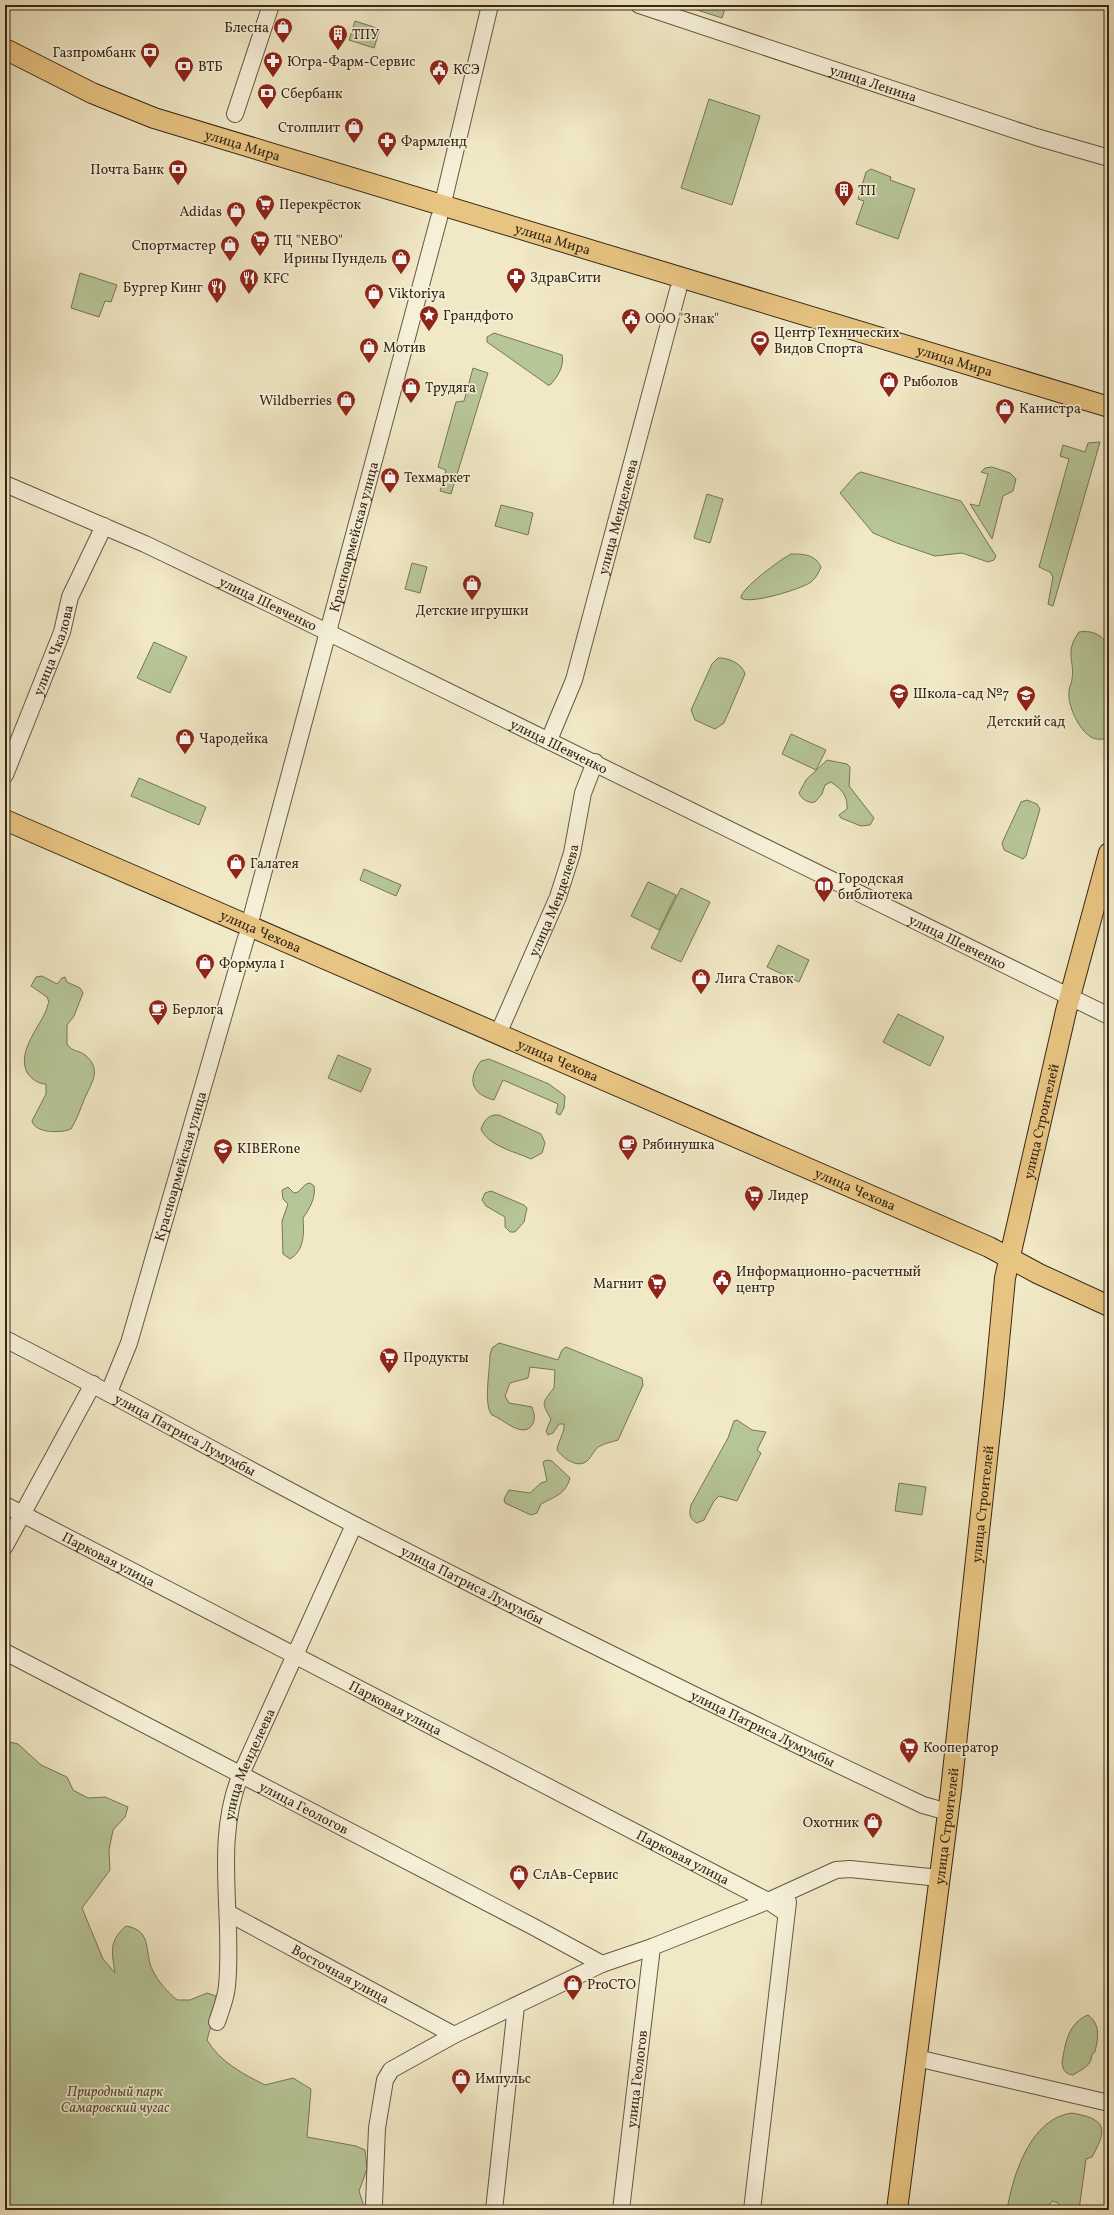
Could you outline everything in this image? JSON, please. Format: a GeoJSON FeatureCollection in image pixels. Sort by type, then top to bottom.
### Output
{"type":"FeatureCollection","features":[{"type":"Feature","properties":{"kind":"main road","name":"улица Мира"},"geometry":{"type":"LineString","coordinates":[[6,55],[127,108],[219,146],[888,347],[1109,420]]}},
{"type":"Feature","properties":{"kind":"main road","name":"улица Мира"},"geometry":{"type":"LineString","coordinates":[[888,347],[1109,407]]}},
{"type":"Feature","properties":{"kind":"main road","name":"улица Чехова"},"geometry":{"type":"LineString","coordinates":[[5,820],[248,932],[1013,1265],[1109,1313]]}},
{"type":"Feature","properties":{"kind":"main road","name":"улица Чехова"},"geometry":{"type":"LineString","coordinates":[[5,834],[248,932]]}},
{"type":"Feature","properties":{"kind":"main road","name":"улица Строителей"},"geometry":{"type":"LineString","coordinates":[[897,2210],[948,1812],[994,1394],[1013,1265],[1109,853]]}},
{"type":"Feature","properties":{"kind":"main road","name":"улица Строителей"},"geometry":{"type":"LineString","coordinates":[[1075,999],[1109,896]]}},
{"type":"Feature","properties":{"kind":"main road","name":"улица Чехова"},"geometry":{"type":"LineString","coordinates":[[1013,1265],[1039,1274],[1109,1306]]}},
{"type":"Feature","properties":{"kind":"street"},"geometry":{"type":"LineString","coordinates":[[235,114],[271,5]]}},
{"type":"Feature","properties":{"kind":"street","name":"Красноармейская улица"},"geometry":{"type":"LineString","coordinates":[[109,1392],[129,1343],[248,932],[440,212],[490,5]]}},
{"type":"Feature","properties":{"kind":"street","name":"улица Ленина"},"geometry":{"type":"LineString","coordinates":[[639,5],[1036,137],[1109,158]]}},
{"type":"Feature","properties":{"kind":"street","name":"улица Менделеева"},"geometry":{"type":"LineString","coordinates":[[549,740],[574,680],[680,284]]}},
{"type":"Feature","properties":{"kind":"street","name":"улица Шевченко"},"geometry":{"type":"LineString","coordinates":[[5,484],[104,526],[202,571],[595,762],[1109,1016]]}},
{"type":"Feature","properties":{"kind":"street","name":"улица Чкалова"},"geometry":{"type":"LineString","coordinates":[[5,775],[62,632],[70,598],[104,526]]}},
{"type":"Feature","properties":{"kind":"street","name":"улица Менделеева"},"geometry":{"type":"LineString","coordinates":[[495,1040],[558,897],[572,854],[583,793],[595,762]]}},
{"type":"Feature","properties":{"kind":"street","name":"улица Патриса Лумумбы"},"geometry":{"type":"LineString","coordinates":[[5,1339],[109,1392],[354,1525],[702,1699],[923,1805],[948,1812]]}},
{"type":"Feature","properties":{"kind":"street"},"geometry":{"type":"LineString","coordinates":[[5,1546],[93,1384]]}},
{"type":"Feature","properties":{"kind":"street","name":"Парковая улица"},"geometry":{"type":"LineString","coordinates":[[5,1505],[768,1901],[786,1913]]}},
{"type":"Feature","properties":{"kind":"street","name":"улица Менделеева"},"geometry":{"type":"LineString","coordinates":[[217,2022],[227,1986],[228,1913],[226,1862],[227,1828],[230,1805],[241,1774],[296,1657],[354,1525]]}},
{"type":"Feature","properties":{"kind":"street","name":"улица Геологов"},"geometry":{"type":"LineString","coordinates":[[5,1652],[602,1964]]}},
{"type":"Feature","properties":{"kind":"street"},"geometry":{"type":"LineString","coordinates":[[374,2204],[377,2128],[387,2075],[396,2067],[454,2036],[602,1964],[652,1947],[768,1901],[844,1868],[940,1878]]}},
{"type":"Feature","properties":{"kind":"street"},"geometry":{"type":"LineString","coordinates":[[752,2210],[789,1892]]}},
{"type":"Feature","properties":{"kind":"street","name":"Восточная улица"},"geometry":{"type":"LineString","coordinates":[[228,1913],[454,2036]]}},
{"type":"Feature","properties":{"kind":"street","name":"улица Геологов"},"geometry":{"type":"LineString","coordinates":[[622,2210],[652,1947]]}},
{"type":"Feature","properties":{"kind":"street"},"geometry":{"type":"LineString","coordinates":[[494,2210],[516,2006]]}},
{"type":"Feature","properties":{"kind":"street"},"geometry":{"type":"LineString","coordinates":[[917,2058],[1109,2103]]}},
{"type":"Feature","properties":{"kind":"green space"},"geometry":{"type":"Polygon","coordinates":[[[682,5],[726,5],[722,18],[682,5]]]}},
{"type":"Feature","properties":{"kind":"green space"},"geometry":{"type":"Polygon","coordinates":[[[355,21],[380,29],[374,48],[349,40],[355,21]]]}},
{"type":"Feature","properties":{"kind":"green space"},"geometry":{"type":"Polygon","coordinates":[[[709,99],[760,116],[732,205],[681,188],[709,99]]]}},
{"type":"Feature","properties":{"kind":"green space"},"geometry":{"type":"Polygon","coordinates":[[[871,169],[891,177],[890,180],[915,189],[898,239],[856,224],[864,201],[858,199],[866,172],[871,169]]]}},
{"type":"Feature","properties":{"kind":"green space"},"geometry":{"type":"Polygon","coordinates":[[[80,273],[117,285],[111,302],[105,301],[99,317],[71,308],[80,273]]]}},
{"type":"Feature","properties":{"kind":"green space"},"geometry":{"type":"Polygon","coordinates":[[[494,333],[562,355],[563,359],[561,367],[553,382],[548,385],[487,342],[487,337],[494,333]]]}},
{"type":"Feature","properties":{"kind":"green space"},"geometry":{"type":"Polygon","coordinates":[[[473,368],[488,373],[451,494],[440,491],[446,470],[438,467],[456,402],[464,401],[473,368]]]}},
{"type":"Feature","properties":{"kind":"green space"},"geometry":{"type":"Polygon","coordinates":[[[1100,442],[1053,606],[1048,604],[1053,577],[1050,572],[1039,567],[1069,459],[1060,456],[1063,445],[1085,452],[1088,443],[1100,442]]]}},
{"type":"Feature","properties":{"kind":"green space"},"geometry":{"type":"Polygon","coordinates":[[[992,467],[1010,473],[1016,479],[1013,491],[1003,496],[992,539],[970,504],[979,506],[988,474],[981,472],[985,468],[992,467]]]}},
{"type":"Feature","properties":{"kind":"green space"},"geometry":{"type":"Polygon","coordinates":[[[861,472],[961,501],[996,556],[994,560],[988,562],[962,553],[935,556],[873,533],[840,493],[857,474],[861,472]]]}},
{"type":"Feature","properties":{"kind":"green space"},"geometry":{"type":"Polygon","coordinates":[[[707,494],[723,499],[710,543],[694,538],[707,494]]]}},
{"type":"Feature","properties":{"kind":"green space"},"geometry":{"type":"Polygon","coordinates":[[[501,505],[533,513],[528,535],[495,526],[501,505]]]}},
{"type":"Feature","properties":{"kind":"green space"},"geometry":{"type":"Polygon","coordinates":[[[791,554],[800,554],[812,557],[821,567],[816,577],[811,582],[787,592],[764,598],[746,600],[741,598],[742,594],[754,581],[791,554]]]}},
{"type":"Feature","properties":{"kind":"green space"},"geometry":{"type":"Polygon","coordinates":[[[412,563],[427,567],[420,593],[405,589],[412,563]]]}},
{"type":"Feature","properties":{"kind":"green space"},"geometry":{"type":"Polygon","coordinates":[[[1079,632],[1095,633],[1107,643],[1106,657],[1109,676],[1109,736],[1106,739],[1095,739],[1082,729],[1075,717],[1070,703],[1069,690],[1073,672],[1071,651],[1079,632]]]}},
{"type":"Feature","properties":{"kind":"green space"},"geometry":{"type":"Polygon","coordinates":[[[154,642],[187,657],[170,693],[137,678],[154,642]]]}},
{"type":"Feature","properties":{"kind":"green space"},"geometry":{"type":"Polygon","coordinates":[[[718,658],[726,659],[738,664],[744,670],[745,674],[724,723],[715,729],[695,720],[691,710],[712,664],[718,658]]]}},
{"type":"Feature","properties":{"kind":"green space"},"geometry":{"type":"Polygon","coordinates":[[[791,734],[826,750],[816,770],[782,754],[791,734]]]}},
{"type":"Feature","properties":{"kind":"green space"},"geometry":{"type":"Polygon","coordinates":[[[827,760],[847,764],[850,767],[849,786],[874,818],[870,825],[861,826],[841,818],[839,815],[847,809],[845,796],[838,787],[831,782],[825,785],[822,794],[815,802],[808,802],[800,795],[799,793],[806,780],[827,760]]]}},
{"type":"Feature","properties":{"kind":"green space"},"geometry":{"type":"Polygon","coordinates":[[[139,778],[206,807],[199,825],[131,796],[139,778]]]}},
{"type":"Feature","properties":{"kind":"green space"},"geometry":{"type":"Polygon","coordinates":[[[1027,800],[1037,804],[1040,809],[1026,856],[1023,859],[1004,850],[1002,843],[1021,802],[1027,800]]]}},
{"type":"Feature","properties":{"kind":"green space"},"geometry":{"type":"Polygon","coordinates":[[[364,869],[401,885],[396,896],[360,880],[364,869]]]}},
{"type":"Feature","properties":{"kind":"green space"},"geometry":{"type":"Polygon","coordinates":[[[648,882],[676,895],[659,930],[631,916],[648,882]]]}},
{"type":"Feature","properties":{"kind":"green space"},"geometry":{"type":"Polygon","coordinates":[[[681,888],[710,902],[681,962],[651,948],[681,888]]]}},
{"type":"Feature","properties":{"kind":"green space"},"geometry":{"type":"Polygon","coordinates":[[[778,945],[809,960],[799,982],[767,967],[778,945]]]}},
{"type":"Feature","properties":{"kind":"green space"},"geometry":{"type":"Polygon","coordinates":[[[42,976],[57,984],[62,978],[65,977],[67,982],[80,988],[83,993],[74,1016],[67,1025],[67,1044],[73,1050],[85,1055],[93,1066],[94,1071],[94,1077],[71,1129],[56,1132],[38,1128],[32,1121],[46,1094],[46,1084],[39,1082],[28,1074],[24,1058],[29,1042],[46,1012],[49,1002],[47,997],[31,986],[36,977],[42,976]]]}},
{"type":"Feature","properties":{"kind":"green space"},"geometry":{"type":"Polygon","coordinates":[[[898,1014],[944,1037],[930,1066],[883,1042],[898,1014]]]}},
{"type":"Feature","properties":{"kind":"green space"},"geometry":{"type":"Polygon","coordinates":[[[338,1055],[371,1069],[361,1092],[328,1078],[338,1055]]]}},
{"type":"Feature","properties":{"kind":"green space"},"geometry":{"type":"Polygon","coordinates":[[[489,1059],[549,1084],[565,1096],[564,1108],[560,1115],[556,1113],[558,1104],[503,1080],[494,1100],[480,1094],[474,1085],[474,1074],[481,1061],[489,1059]]]}},
{"type":"Feature","properties":{"kind":"green space"},"geometry":{"type":"Polygon","coordinates":[[[494,1115],[499,1115],[541,1134],[545,1143],[542,1153],[531,1159],[503,1148],[490,1140],[481,1129],[487,1118],[494,1115]]]}},
{"type":"Feature","properties":{"kind":"green space"},"geometry":{"type":"Polygon","coordinates":[[[310,1183],[314,1186],[314,1194],[310,1206],[303,1218],[304,1229],[301,1246],[295,1255],[290,1259],[283,1254],[282,1221],[288,1204],[283,1199],[282,1190],[288,1187],[294,1193],[298,1192],[306,1184],[310,1183]]]}},
{"type":"Feature","properties":{"kind":"green space"},"geometry":{"type":"Polygon","coordinates":[[[491,1191],[524,1205],[527,1208],[524,1222],[515,1232],[510,1232],[505,1227],[505,1217],[486,1206],[482,1200],[485,1193],[491,1191]]]}},
{"type":"Feature","properties":{"kind":"green space"},"geometry":{"type":"Polygon","coordinates":[[[499,1343],[558,1360],[562,1350],[566,1347],[642,1378],[643,1385],[618,1440],[598,1447],[587,1461],[579,1464],[570,1462],[557,1450],[564,1424],[559,1424],[553,1433],[548,1435],[546,1431],[551,1419],[544,1406],[545,1400],[554,1388],[555,1370],[530,1367],[528,1378],[510,1383],[505,1396],[509,1403],[532,1407],[534,1420],[528,1429],[518,1429],[492,1415],[489,1410],[487,1396],[490,1355],[492,1348],[499,1343]]]}},
{"type":"Feature","properties":{"kind":"green space"},"geometry":{"type":"Polygon","coordinates":[[[737,1420],[752,1430],[766,1432],[757,1450],[761,1453],[737,1501],[719,1496],[714,1501],[704,1520],[697,1523],[692,1520],[690,1516],[691,1505],[728,1438],[734,1421],[737,1420]]]}},
{"type":"Feature","properties":{"kind":"green space"},"geometry":{"type":"Polygon","coordinates":[[[547,1460],[552,1461],[570,1478],[566,1488],[555,1497],[541,1504],[537,1513],[531,1515],[505,1503],[504,1499],[509,1490],[530,1493],[541,1483],[547,1481],[543,1462],[547,1460]]]}},
{"type":"Feature","properties":{"kind":"green space"},"geometry":{"type":"Polygon","coordinates":[[[899,1483],[926,1487],[922,1515],[895,1511],[899,1483]]]}},
{"type":"Feature","properties":{"kind":"green space","name":"Природный парк Самаровский чугас"},"geometry":{"type":"Polygon","coordinates":[[[5,1741],[18,1744],[41,1765],[67,1777],[73,1790],[88,1798],[105,1797],[128,1807],[125,1817],[113,1830],[109,1850],[110,1870],[82,1908],[103,1959],[115,1973],[112,1953],[114,1942],[116,1937],[126,1926],[141,1932],[146,1943],[150,1964],[155,1975],[177,2000],[190,2000],[207,1993],[216,1996],[217,2004],[207,2040],[218,2055],[240,2072],[265,2085],[293,2078],[311,2089],[307,2137],[356,2146],[365,2150],[367,2169],[359,2191],[365,2210],[5,2210],[5,1741]]]}},
{"type":"Feature","properties":{"kind":"green space"},"geometry":{"type":"Polygon","coordinates":[[[1088,2015],[1095,2023],[1098,2032],[1095,2052],[1092,2054],[1092,2058],[1086,2067],[1071,2075],[1064,2070],[1062,2063],[1066,2042],[1076,2023],[1088,2015]]]}},
{"type":"Feature","properties":{"kind":"green space"},"geometry":{"type":"Polygon","coordinates":[[[1072,2113],[1091,2118],[1101,2126],[1102,2131],[1101,2138],[1092,2157],[1086,2159],[1079,2210],[1063,2210],[1058,2203],[1052,2201],[1046,2210],[1007,2210],[1019,2165],[1035,2136],[1045,2125],[1058,2117],[1072,2113]]]}},
{"type":"Feature","properties":{"kind":"place","name":"Блесна"},"geometry":{"type":"Point","coordinates":[283,44]}},
{"type":"Feature","properties":{"kind":"place","name":"ТПУ"},"geometry":{"type":"Point","coordinates":[338,51]}},
{"type":"Feature","properties":{"kind":"place","name":"Газпромбанк"},"geometry":{"type":"Point","coordinates":[150,69]}},
{"type":"Feature","properties":{"kind":"place","name":"Югра-Фарм-Сервис"},"geometry":{"type":"Point","coordinates":[273,78]}},
{"type":"Feature","properties":{"kind":"place","name":"ВТБ"},"geometry":{"type":"Point","coordinates":[184,83]}},
{"type":"Feature","properties":{"kind":"place","name":"КСЭ"},"geometry":{"type":"Point","coordinates":[439,86]}},
{"type":"Feature","properties":{"kind":"place","name":"Сбербанк"},"geometry":{"type":"Point","coordinates":[267,110]}},
{"type":"Feature","properties":{"kind":"place","name":"Столплит"},"geometry":{"type":"Point","coordinates":[354,144]}},
{"type":"Feature","properties":{"kind":"place","name":"Фармленд"},"geometry":{"type":"Point","coordinates":[387,158]}},
{"type":"Feature","properties":{"kind":"place","name":"Почта Банк"},"geometry":{"type":"Point","coordinates":[178,186]}},
{"type":"Feature","properties":{"kind":"place","name":"ТП"},"geometry":{"type":"Point","coordinates":[844,207]}},
{"type":"Feature","properties":{"kind":"place","name":"Перекрёсток"},"geometry":{"type":"Point","coordinates":[265,221]}},
{"type":"Feature","properties":{"kind":"place","name":"Adidas"},"geometry":{"type":"Point","coordinates":[236,228]}},
{"type":"Feature","properties":{"kind":"place","name":"ТЦ \"NEBO\""},"geometry":{"type":"Point","coordinates":[260,257]}},
{"type":"Feature","properties":{"kind":"place","name":"Спортмастер"},"geometry":{"type":"Point","coordinates":[230,262]}},
{"type":"Feature","properties":{"kind":"place","name":"Ирины Пундель"},"geometry":{"type":"Point","coordinates":[401,275]}},
{"type":"Feature","properties":{"kind":"place","name":"ЗдравСити"},"geometry":{"type":"Point","coordinates":[516,294]}},
{"type":"Feature","properties":{"kind":"place","name":"KFC"},"geometry":{"type":"Point","coordinates":[249,295]}},
{"type":"Feature","properties":{"kind":"place","name":"Бургер Кинг"},"geometry":{"type":"Point","coordinates":[217,304]}},
{"type":"Feature","properties":{"kind":"place","name":"Viktoriya"},"geometry":{"type":"Point","coordinates":[374,310]}},
{"type":"Feature","properties":{"kind":"place","name":"Грандфото"},"geometry":{"type":"Point","coordinates":[429,332]}},
{"type":"Feature","properties":{"kind":"place","name":"ООО \"Знак\""},"geometry":{"type":"Point","coordinates":[631,335]}},
{"type":"Feature","properties":{"kind":"place","name":"Центр Технических Видов Спорта"},"geometry":{"type":"Point","coordinates":[760,357]}},
{"type":"Feature","properties":{"kind":"place","name":"Мотив"},"geometry":{"type":"Point","coordinates":[369,364]}},
{"type":"Feature","properties":{"kind":"place","name":"Рыболов"},"geometry":{"type":"Point","coordinates":[889,398]}},
{"type":"Feature","properties":{"kind":"place","name":"Трудяга"},"geometry":{"type":"Point","coordinates":[411,404]}},
{"type":"Feature","properties":{"kind":"place","name":"Wildberries"},"geometry":{"type":"Point","coordinates":[346,417]}},
{"type":"Feature","properties":{"kind":"place","name":"Канистра"},"geometry":{"type":"Point","coordinates":[1005,425]}},
{"type":"Feature","properties":{"kind":"place","name":"Техмаркет"},"geometry":{"type":"Point","coordinates":[390,494]}},
{"type":"Feature","properties":{"kind":"place","name":"Детские игрушки"},"geometry":{"type":"Point","coordinates":[472,601]}},
{"type":"Feature","properties":{"kind":"place","name":"Школа-сад №7"},"geometry":{"type":"Point","coordinates":[899,710]}},
{"type":"Feature","properties":{"kind":"place","name":"Детский сад"},"geometry":{"type":"Point","coordinates":[1026,712]}},
{"type":"Feature","properties":{"kind":"place","name":"Чародейка"},"geometry":{"type":"Point","coordinates":[185,755]}},
{"type":"Feature","properties":{"kind":"place","name":"Галатея"},"geometry":{"type":"Point","coordinates":[236,880]}},
{"type":"Feature","properties":{"kind":"place","name":"Городская библиотека"},"geometry":{"type":"Point","coordinates":[824,903]}},
{"type":"Feature","properties":{"kind":"place","name":"Формула 1"},"geometry":{"type":"Point","coordinates":[205,980]}},
{"type":"Feature","properties":{"kind":"place","name":"Лига Ставок"},"geometry":{"type":"Point","coordinates":[701,995]}},
{"type":"Feature","properties":{"kind":"place","name":"Берлога"},"geometry":{"type":"Point","coordinates":[158,1026]}},
{"type":"Feature","properties":{"kind":"place","name":"Рябинушка"},"geometry":{"type":"Point","coordinates":[628,1161]}},
{"type":"Feature","properties":{"kind":"place","name":"KIBERone"},"geometry":{"type":"Point","coordinates":[223,1165]}},
{"type":"Feature","properties":{"kind":"place","name":"Лидер"},"geometry":{"type":"Point","coordinates":[754,1212]}},
{"type":"Feature","properties":{"kind":"place","name":"Информационно-расчетный центр"},"geometry":{"type":"Point","coordinates":[722,1296]}},
{"type":"Feature","properties":{"kind":"place","name":"Магнит"},"geometry":{"type":"Point","coordinates":[657,1300]}},
{"type":"Feature","properties":{"kind":"place","name":"Продукты"},"geometry":{"type":"Point","coordinates":[389,1374]}},
{"type":"Feature","properties":{"kind":"place","name":"Кооператор"},"geometry":{"type":"Point","coordinates":[909,1764]}},
{"type":"Feature","properties":{"kind":"place","name":"Охотник"},"geometry":{"type":"Point","coordinates":[873,1839]}},
{"type":"Feature","properties":{"kind":"place","name":"СлАв-Сервис"},"geometry":{"type":"Point","coordinates":[519,1891]}},
{"type":"Feature","properties":{"kind":"place","name":"ProСТО"},"geometry":{"type":"Point","coordinates":[573,2001]}},
{"type":"Feature","properties":{"kind":"place","name":"Импульс"},"geometry":{"type":"Point","coordinates":[461,2095]}}]}
